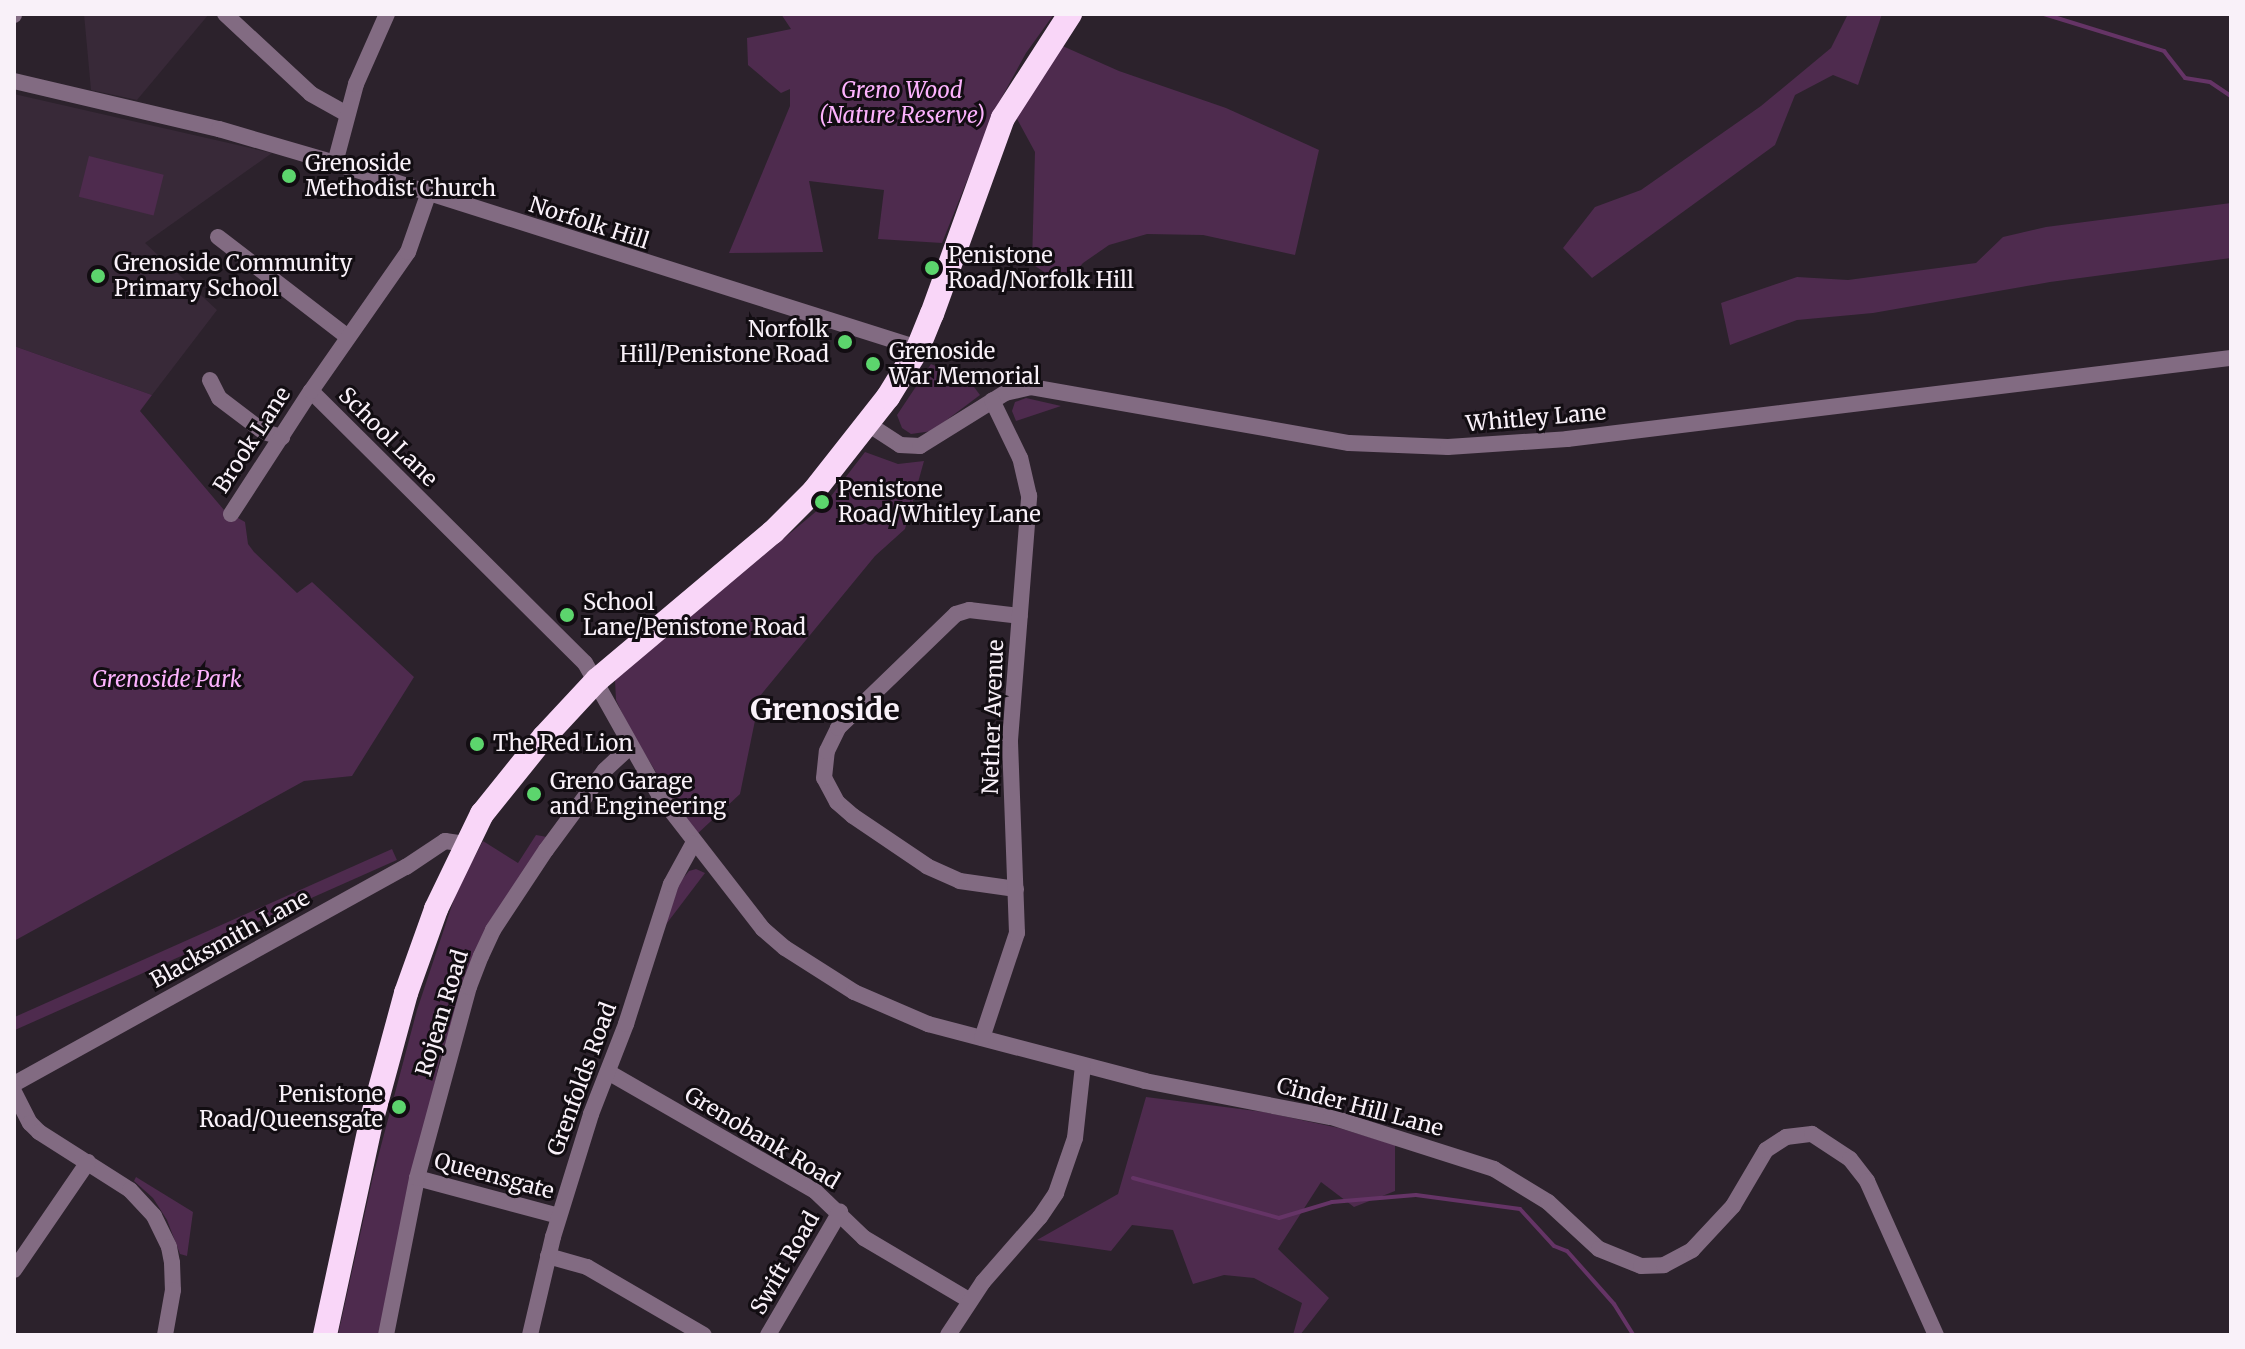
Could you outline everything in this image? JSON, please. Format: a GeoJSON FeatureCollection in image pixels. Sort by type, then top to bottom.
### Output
{"type":"FeatureCollection","features":[{"type":"Feature","properties":{"kind":"highway"},"geometry":{"type":"LineString","coordinates":[[325,1335],[371,1122],[406,993],[436,909],[482,814],[597,680],[773,532],[814,491],[868,424],[918,348],[1003,118],[1070,14]]}},
{"type":"Feature","properties":{"kind":"street"},"geometry":{"type":"LineString","coordinates":[[225,14],[311,94],[347,114]]}},
{"type":"Feature","properties":{"kind":"street"},"geometry":{"type":"LineString","coordinates":[[335,163],[368,51],[387,14]]}},
{"type":"Feature","properties":{"kind":"street","name":"Norfolk Hill"},"geometry":{"type":"LineString","coordinates":[[14,81],[219,129],[335,163],[918,348]]}},
{"type":"Feature","properties":{"kind":"street","name":"School Lane"},"geometry":{"type":"LineString","coordinates":[[429,192],[408,252],[311,391],[585,663],[615,713]]}},
{"type":"Feature","properties":{"kind":"street"},"geometry":{"type":"LineString","coordinates":[[218,237],[348,337]]}},
{"type":"Feature","properties":{"kind":"street","name":"Whitley Lane"},"geometry":{"type":"LineString","coordinates":[[868,424],[900,445],[920,446],[992,400],[1015,389],[1031,387],[1349,443],[1448,447],[1567,439],[2231,358]]}},
{"type":"Feature","properties":{"kind":"street"},"geometry":{"type":"LineString","coordinates":[[210,380],[219,398],[264,432],[282,437]]}},
{"type":"Feature","properties":{"kind":"street","name":"Brook Lane"},"geometry":{"type":"LineString","coordinates":[[231,514],[311,391]]}},
{"type":"Feature","properties":{"kind":"street","name":"Nether Avenue"},"geometry":{"type":"LineString","coordinates":[[982,1038],[1017,933],[1010,740],[1029,496],[1020,458],[992,400]]}},
{"type":"Feature","properties":{"kind":"street"},"geometry":{"type":"LineString","coordinates":[[1016,889],[960,881],[927,866],[853,816],[837,802],[824,778],[827,751],[838,728],[956,614],[969,610],[1020,616]]}},
{"type":"Feature","properties":{"kind":"street","name":"Cinder Hill Lane"},"geometry":{"type":"LineString","coordinates":[[615,713],[630,747],[693,844],[763,929],[810,965],[884,1007],[982,1038],[1145,1081],[1308,1111],[1494,1169],[1548,1202],[1599,1249],[1627,1263],[1652,1268],[1677,1259],[1709,1233],[1733,1206],[1766,1150],[1776,1142],[1801,1133],[1812,1134],[1850,1159],[1867,1181],[1936,1335]]}},
{"type":"Feature","properties":{"kind":"street","name":"Rojean Road"},"geometry":{"type":"LineString","coordinates":[[386,1335],[417,1178],[469,987],[493,930],[569,818],[605,770],[630,747]]}},
{"type":"Feature","properties":{"kind":"street","name":"Blacksmith Lane"},"geometry":{"type":"LineString","coordinates":[[14,1084],[406,867],[445,841],[467,844]]}},
{"type":"Feature","properties":{"kind":"street","name":"Grenfolds Road"},"geometry":{"type":"LineString","coordinates":[[530,1335],[559,1216],[671,884],[693,844]]}},
{"type":"Feature","properties":{"kind":"street"},"geometry":{"type":"LineString","coordinates":[[948,1335],[969,1300],[1040,1217],[1056,1193],[1075,1138],[1083,1065]]}},
{"type":"Feature","properties":{"kind":"street","name":"Grenobank Road"},"geometry":{"type":"LineString","coordinates":[[608,1072],[799,1181],[840,1212],[864,1238],[969,1300]]}},
{"type":"Feature","properties":{"kind":"street"},"geometry":{"type":"LineString","coordinates":[[14,1092],[24,1113],[39,1132],[130,1190],[149,1209],[169,1247],[173,1290],[165,1335]]}},
{"type":"Feature","properties":{"kind":"street"},"geometry":{"type":"LineString","coordinates":[[14,1270],[88,1162]]}},
{"type":"Feature","properties":{"kind":"street","name":"Queensgate"},"geometry":{"type":"LineString","coordinates":[[417,1178],[559,1216]]}},
{"type":"Feature","properties":{"kind":"street","name":"Swift Road"},"geometry":{"type":"LineString","coordinates":[[768,1335],[840,1212]]}},
{"type":"Feature","properties":{"kind":"street"},"geometry":{"type":"LineString","coordinates":[[548,1256],[587,1267],[704,1335]]}},
{"type":"Feature","properties":{"kind":"shaded area"},"geometry":{"type":"Polygon","coordinates":[[[84,14],[209,14],[137,100],[91,90],[84,14]]]}},
{"type":"Feature","properties":{"kind":"shaded area","name":"Grenoside Community Primary School"},"geometry":{"type":"Polygon","coordinates":[[[14,94],[272,153],[145,243],[217,310],[152,395],[14,346],[14,94]]]}},
{"type":"Feature","properties":{"kind":"green space","name":"Greno Wood (Nature Reserve)"},"geometry":{"type":"Polygon","coordinates":[[[781,14],[1054,14],[1026,53],[996,108],[942,243],[878,239],[884,190],[809,181],[823,252],[729,253],[790,106],[790,89],[781,93],[748,65],[747,38],[791,29],[781,14]]]}},
{"type":"Feature","properties":{"kind":"green space"},"geometry":{"type":"Polygon","coordinates":[[[1848,14],[1882,14],[1858,85],[1833,75],[1795,95],[1775,145],[1592,278],[1563,248],[1595,207],[1641,190],[1761,106],[1831,48],[1848,14]]]}},
{"type":"Feature","properties":{"kind":"green space"},"geometry":{"type":"Polygon","coordinates":[[[1058,44],[1119,71],[1226,108],[1319,150],[1295,255],[1203,235],[1147,234],[1109,245],[1083,263],[1064,285],[1032,264],[1035,152],[1016,117],[1058,44]]]}},
{"type":"Feature","properties":{"kind":"green space"},"geometry":{"type":"Polygon","coordinates":[[[89,156],[164,175],[154,215],[79,197],[89,156]]]}},
{"type":"Feature","properties":{"kind":"green space"},"geometry":{"type":"Polygon","coordinates":[[[2231,203],[2231,258],[2050,282],[1873,313],[1797,320],[1730,345],[1721,303],[1797,277],[1848,280],[1976,263],[2003,237],[2046,227],[2231,203]]]}},
{"type":"Feature","properties":{"kind":"green space","name":"Grenoside Park"},"geometry":{"type":"Polygon","coordinates":[[[14,346],[152,395],[140,411],[224,510],[245,522],[248,544],[254,552],[297,593],[312,582],[414,677],[352,776],[304,781],[14,941],[14,346]]]}},
{"type":"Feature","properties":{"kind":"green space"},"geometry":{"type":"Polygon","coordinates":[[[931,364],[971,383],[980,395],[932,431],[911,434],[902,428],[897,415],[931,364]]]}},
{"type":"Feature","properties":{"kind":"green space"},"geometry":{"type":"Polygon","coordinates":[[[1026,398],[1061,406],[1016,421],[1012,411],[1015,402],[1026,398]]]}},
{"type":"Feature","properties":{"kind":"green space"},"geometry":{"type":"Polygon","coordinates":[[[865,452],[898,464],[924,461],[905,529],[875,556],[760,696],[740,794],[695,836],[629,728],[616,700],[615,680],[825,504],[865,452]]]}},
{"type":"Feature","properties":{"kind":"green space"},"geometry":{"type":"Polygon","coordinates":[[[536,835],[547,837],[487,932],[441,1055],[379,1335],[338,1335],[373,1176],[417,1010],[457,890],[483,841],[518,863],[536,835]]]}},
{"type":"Feature","properties":{"kind":"green space"},"geometry":{"type":"Polygon","coordinates":[[[392,849],[397,860],[14,1030],[14,1017],[392,849]]]}},
{"type":"Feature","properties":{"kind":"green space"},"geometry":{"type":"Polygon","coordinates":[[[696,869],[705,873],[664,927],[680,882],[689,871],[696,869]]]}},
{"type":"Feature","properties":{"kind":"green space"},"geometry":{"type":"Polygon","coordinates":[[[1146,1097],[1264,1112],[1339,1128],[1395,1145],[1395,1191],[1354,1207],[1321,1182],[1278,1249],[1329,1298],[1300,1335],[1293,1335],[1302,1303],[1254,1278],[1224,1275],[1193,1284],[1173,1230],[1132,1225],[1111,1251],[1037,1240],[1118,1194],[1146,1097]]]}},
{"type":"Feature","properties":{"kind":"green space"},"geometry":{"type":"Polygon","coordinates":[[[136,1177],[193,1212],[187,1256],[180,1254],[167,1220],[153,1198],[134,1181],[136,1177]]]}},
{"type":"Feature","properties":{"kind":"waterway"},"geometry":{"type":"LineString","coordinates":[[2044,14],[2164,51],[2185,78],[2210,82],[2231,96]]}},
{"type":"Feature","properties":{"kind":"waterway"},"geometry":{"type":"LineString","coordinates":[[1133,1178],[1279,1218],[1332,1202],[1416,1195],[1520,1209],[1554,1246],[1567,1251],[1614,1304],[1633,1335]]}},
{"type":"Feature","properties":{"kind":"place","name":"Grenoside Methodist Church"},"geometry":{"type":"Point","coordinates":[289,176]}},
{"type":"Feature","properties":{"kind":"place","name":"Penistone Road/Norfolk Hill"},"geometry":{"type":"Point","coordinates":[932,268]}},
{"type":"Feature","properties":{"kind":"place","name":"Grenoside Community Primary School"},"geometry":{"type":"Point","coordinates":[98,276]}},
{"type":"Feature","properties":{"kind":"place","name":"Norfolk Hill/Penistone Road"},"geometry":{"type":"Point","coordinates":[845,342]}},
{"type":"Feature","properties":{"kind":"place","name":"Grenoside War Memorial"},"geometry":{"type":"Point","coordinates":[873,364]}},
{"type":"Feature","properties":{"kind":"place","name":"Penistone Road/Whitley Lane"},"geometry":{"type":"Point","coordinates":[822,502]}},
{"type":"Feature","properties":{"kind":"place","name":"School Lane/Penistone Road"},"geometry":{"type":"Point","coordinates":[567,615]}},
{"type":"Feature","properties":{"kind":"place","name":"The Red Lion"},"geometry":{"type":"Point","coordinates":[477,744]}},
{"type":"Feature","properties":{"kind":"place","name":"Greno Garage and Engineering"},"geometry":{"type":"Point","coordinates":[534,794]}},
{"type":"Feature","properties":{"kind":"place","name":"Penistone Road/Queensgate"},"geometry":{"type":"Point","coordinates":[399,1107]}},
{"type":"Feature","properties":{"kind":"district","name":"Grenoside"},"geometry":{"type":"Point","coordinates":[825,709]}}]}
